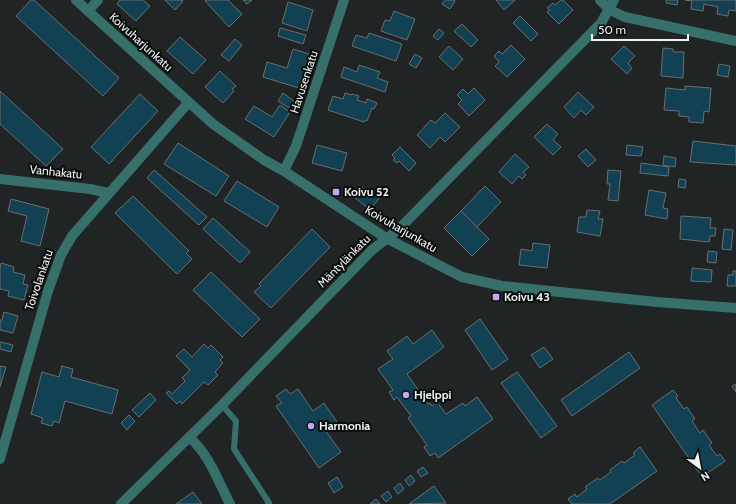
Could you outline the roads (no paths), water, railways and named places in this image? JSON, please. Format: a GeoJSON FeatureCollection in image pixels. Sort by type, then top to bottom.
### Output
{"type":"FeatureCollection","features":[{"type":"Feature","properties":{"kind":"street","name":"Koivuharjunkatu"},"geometry":{"type":"LineString","coordinates":[[76,0],[188,103],[213,124],[264,160],[284,171],[386,238],[462,277],[502,286],[736,308]]}},
{"type":"Feature","properties":{"kind":"street"},"geometry":{"type":"LineString","coordinates":[[88,11],[98,0]]}},
{"type":"Feature","properties":{"kind":"street","name":"Havusenkatu"},"geometry":{"type":"LineString","coordinates":[[284,171],[296,146],[344,0]]}},
{"type":"Feature","properties":{"kind":"street"},"geometry":{"type":"LineString","coordinates":[[600,0],[610,10],[625,16],[736,41]]}},
{"type":"Feature","properties":{"kind":"street","name":"Mäntylänkatu"},"geometry":{"type":"LineString","coordinates":[[121,504],[222,405],[372,250],[400,229],[601,23],[610,10],[614,0]]}},
{"type":"Feature","properties":{"kind":"street","name":"Toivolankatu"},"geometry":{"type":"LineString","coordinates":[[0,459],[48,292],[60,257],[72,236],[188,103]]}},
{"type":"Feature","properties":{"kind":"street","name":"Vanhakatu"},"geometry":{"type":"LineString","coordinates":[[0,179],[90,189],[108,193]]}},
{"type":"Feature","properties":{"kind":"street"},"geometry":{"type":"LineString","coordinates":[[189,437],[197,444],[209,462],[230,504]]}},
{"type":"Feature","properties":{"kind":"lane"},"geometry":{"type":"LineString","coordinates":[[222,405],[236,421],[234,449],[269,503],[268,504]]}},
{"type":"Feature","properties":{"kind":"place","name":"Koivu 52"},"geometry":{"type":"Point","coordinates":[336,192]}},
{"type":"Feature","properties":{"kind":"place","name":"Koivu 43"},"geometry":{"type":"Point","coordinates":[496,297]}},
{"type":"Feature","properties":{"kind":"place","name":"Hjelppi"},"geometry":{"type":"Point","coordinates":[406,395]}},
{"type":"Feature","properties":{"kind":"place","name":"Harmonia"},"geometry":{"type":"Point","coordinates":[311,426]}}]}
